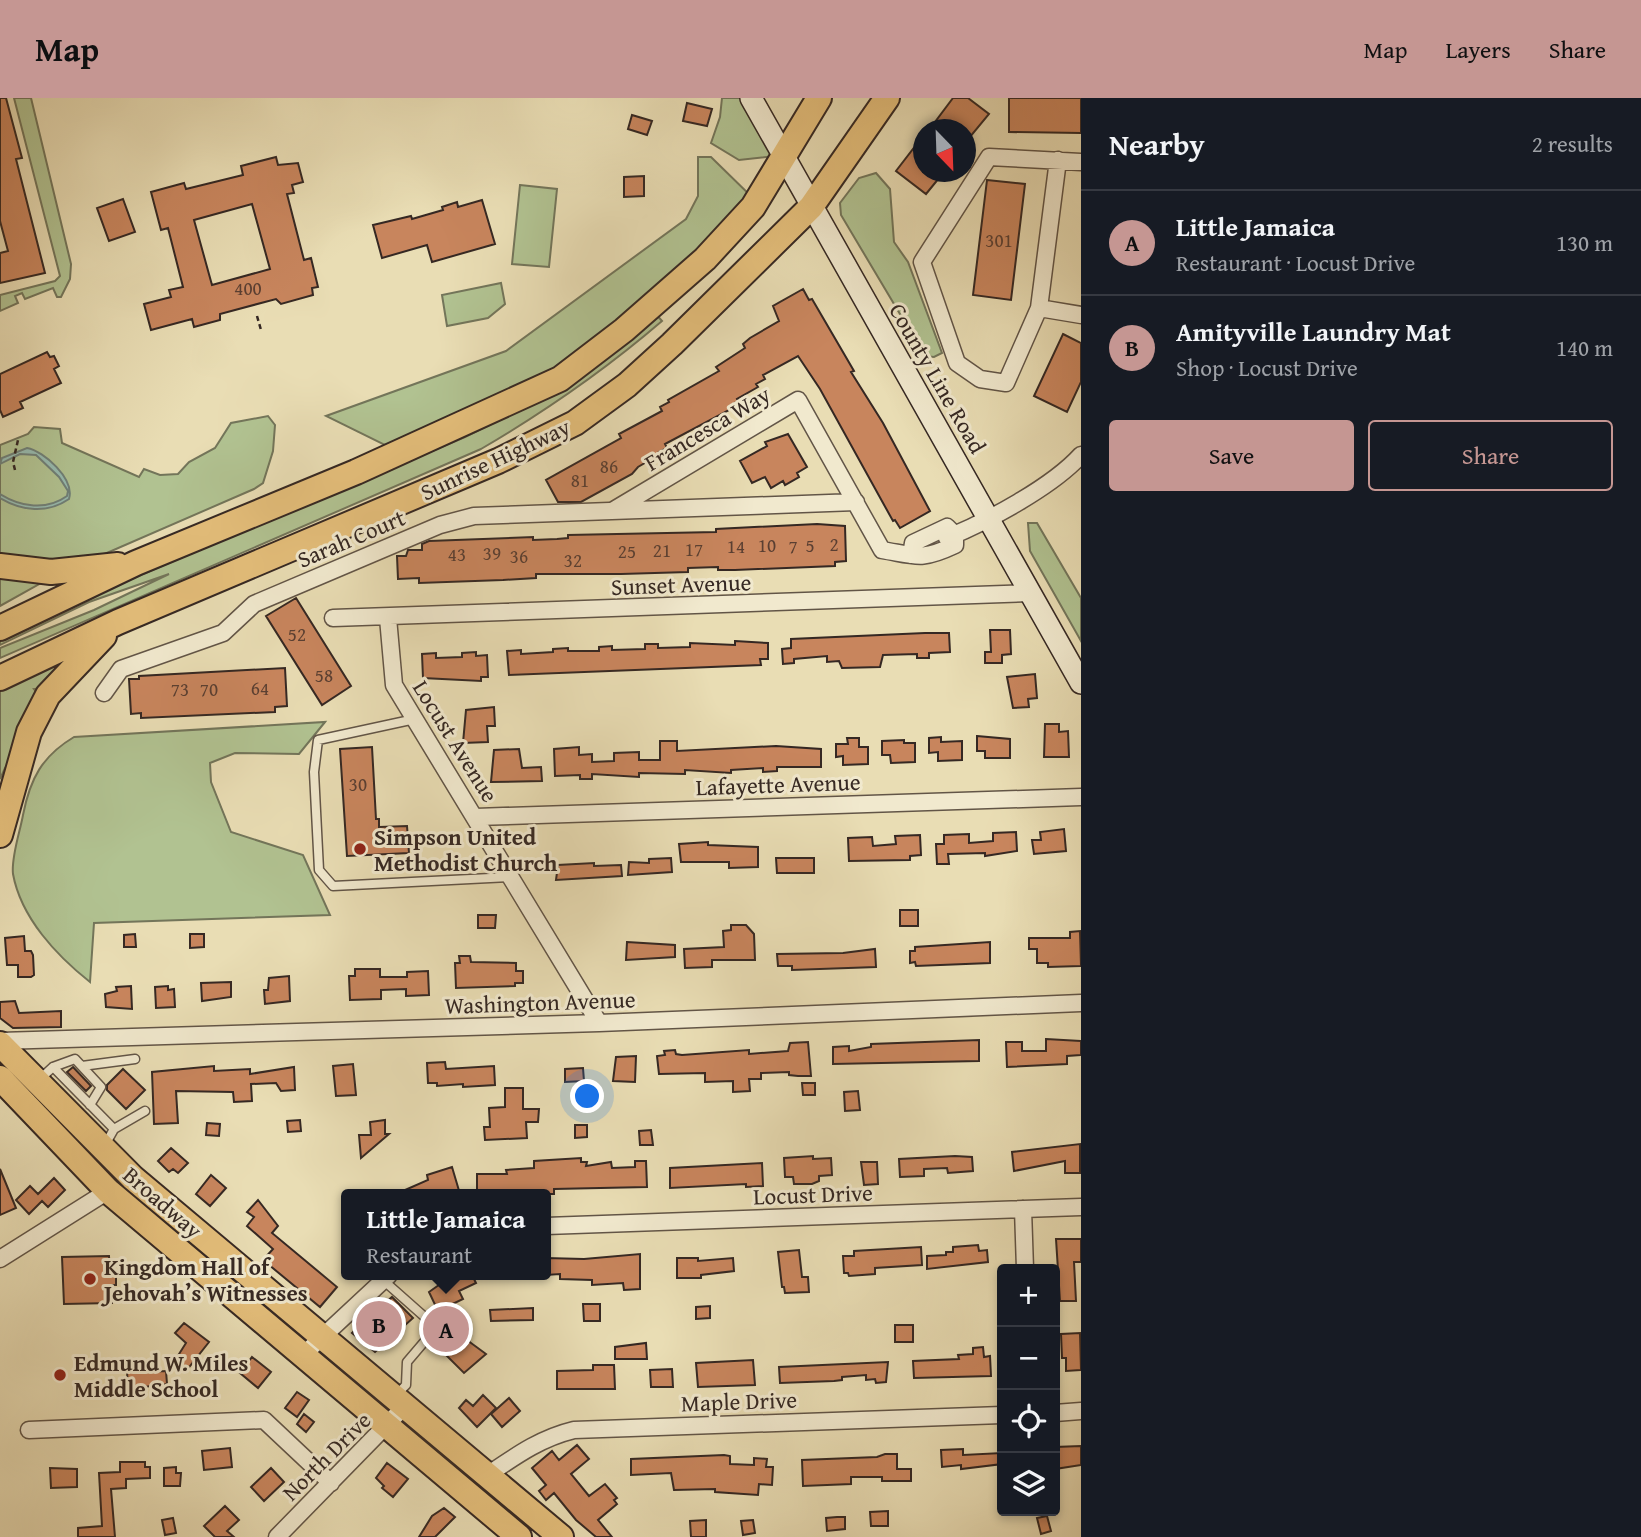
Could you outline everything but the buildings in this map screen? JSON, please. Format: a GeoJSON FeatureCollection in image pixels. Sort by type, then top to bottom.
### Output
{"type":"FeatureCollection","features":[{"type":"Feature","properties":{"kind":"main road","name":"County Line Road"},"geometry":{"type":"LineString","coordinates":[[751,98],[1081,683]]}},
{"type":"Feature","properties":{"kind":"main road","name":"Sunrise Highway"},"geometry":{"type":"LineString","coordinates":[[0,628],[136,563],[356,472],[560,379],[624,330],[705,259],[753,207],[819,98]]}},
{"type":"Feature","properties":{"kind":"main road","name":"Sunrise Highway"},"geometry":{"type":"LineString","coordinates":[[0,678],[118,622],[498,461],[575,424],[627,385],[672,344],[811,207],[887,98]]}},
{"type":"Feature","properties":{"kind":"main road"},"geometry":{"type":"LineString","coordinates":[[0,566],[51,572],[136,563]]}},
{"type":"Feature","properties":{"kind":"main road"},"geometry":{"type":"LineString","coordinates":[[0,835],[29,732],[54,684],[118,622]]}},
{"type":"Feature","properties":{"kind":"main road","name":"Broadway"},"geometry":{"type":"LineString","coordinates":[[0,1042],[45,1075],[109,1138],[134,1178],[561,1537]]}},
{"type":"Feature","properties":{"kind":"main road","name":"Broadway"},"geometry":{"type":"LineString","coordinates":[[0,1078],[108,1191],[519,1537]]}},
{"type":"Feature","properties":{"kind":"street"},"geometry":{"type":"LineString","coordinates":[[1058,160],[1039,308],[1006,383],[980,379],[957,363],[922,262],[989,157],[1058,160],[1081,162]]}},
{"type":"Feature","properties":{"kind":"street"},"geometry":{"type":"LineString","coordinates":[[1039,308],[1081,315]]}},
{"type":"Feature","properties":{"kind":"street","name":"Francesca Way"},"geometry":{"type":"LineString","coordinates":[[610,512],[797,400],[882,550],[929,557],[956,545],[955,535],[989,519],[1070,467],[1081,455]]}},
{"type":"Feature","properties":{"kind":"street","name":"Sarah Court"},"geometry":{"type":"LineString","coordinates":[[104,693],[121,669],[223,633],[254,604],[440,525],[474,516],[856,502]]}},
{"type":"Feature","properties":{"kind":"street","name":"Sunset Avenue"},"geometry":{"type":"LineString","coordinates":[[333,618],[1030,593]]}},
{"type":"Feature","properties":{"kind":"street","name":"Locust Avenue"},"geometry":{"type":"LineString","coordinates":[[388,618],[394,685],[599,1023]]}},
{"type":"Feature","properties":{"kind":"street","name":"Lafayette Avenue"},"geometry":{"type":"LineString","coordinates":[[476,817],[1081,797]]}},
{"type":"Feature","properties":{"kind":"street","name":"Washington Avenue"},"geometry":{"type":"LineString","coordinates":[[0,1042],[599,1023],[1081,1003]]}},
{"type":"Feature","properties":{"kind":"street"},"geometry":{"type":"LineString","coordinates":[[0,1259],[108,1191]]}},
{"type":"Feature","properties":{"kind":"street","name":"Locust Drive"},"geometry":{"type":"LineString","coordinates":[[551,1226],[1081,1207]]}},
{"type":"Feature","properties":{"kind":"street"},"geometry":{"type":"LineString","coordinates":[[1023,1209],[1026,1264]]}},
{"type":"Feature","properties":{"kind":"street"},"geometry":{"type":"LineString","coordinates":[[303,1355],[384,1280]]}},
{"type":"Feature","properties":{"kind":"street","name":"North Drive"},"geometry":{"type":"LineString","coordinates":[[277,1537],[388,1425],[401,1401]]}},
{"type":"Feature","properties":{"kind":"street"},"geometry":{"type":"LineString","coordinates":[[1060,1413],[1081,1411]]}},
{"type":"Feature","properties":{"kind":"street","name":"Maple Drive"},"geometry":{"type":"LineString","coordinates":[[489,1474],[524,1449],[551,1436],[574,1430],[997,1415]]}},
{"type":"Feature","properties":{"kind":"street"},"geometry":{"type":"LineString","coordinates":[[29,1430],[264,1420],[331,1483]]}},
{"type":"Feature","properties":{"kind":"lane"},"geometry":{"type":"LineString","coordinates":[[415,719],[318,740],[314,772],[319,870],[333,886],[512,877]]}},
{"type":"Feature","properties":{"kind":"lane"},"geometry":{"type":"LineString","coordinates":[[73,1039],[78,1062],[101,1087],[90,1105]]}},
{"type":"Feature","properties":{"kind":"lane"},"geometry":{"type":"LineString","coordinates":[[45,1075],[78,1062],[135,1059]]}},
{"type":"Feature","properties":{"kind":"lane"},"geometry":{"type":"LineString","coordinates":[[67,1098],[90,1105],[109,1138],[145,1111]]}},
{"type":"Feature","properties":{"kind":"lane"},"geometry":{"type":"LineString","coordinates":[[388,1280],[427,1319],[430,1335],[407,1362],[406,1385],[401,1401]]}},
{"type":"Feature","properties":{"kind":"path"},"geometry":{"type":"LineString","coordinates":[[257,316],[261,330]]}},
{"type":"Feature","properties":{"kind":"path"},"geometry":{"type":"LineString","coordinates":[[15,470],[18,440]]}},
{"type":"Feature","properties":{"kind":"green space"},"geometry":{"type":"Polygon","coordinates":[[[14,98],[31,98],[71,264],[70,279],[61,297],[57,297],[53,288],[25,299],[22,293],[15,296],[18,303],[0,311],[0,295],[55,281],[60,276],[14,98]]]}},
{"type":"Feature","properties":{"kind":"green space"},"geometry":{"type":"Polygon","coordinates":[[[722,98],[751,98],[784,155],[739,160],[711,143],[720,117],[722,98]]]}},
{"type":"Feature","properties":{"kind":"green space"},"geometry":{"type":"Polygon","coordinates":[[[698,157],[711,157],[756,201],[615,337],[399,452],[326,416],[506,351],[686,219],[698,196],[698,157]]]}},
{"type":"Feature","properties":{"kind":"green space"},"geometry":{"type":"Polygon","coordinates":[[[876,173],[890,189],[894,242],[908,262],[942,353],[934,357],[925,356],[841,215],[840,203],[859,178],[876,173]]]}},
{"type":"Feature","properties":{"kind":"green space"},"geometry":{"type":"Polygon","coordinates":[[[520,185],[557,189],[549,267],[512,264],[520,185]]]}},
{"type":"Feature","properties":{"kind":"green space"},"geometry":{"type":"Polygon","coordinates":[[[501,283],[505,304],[488,318],[447,326],[442,295],[501,283]]]}},
{"type":"Feature","properties":{"kind":"green space"},"geometry":{"type":"Polygon","coordinates":[[[655,313],[662,321],[619,356],[552,405],[481,449],[0,658],[0,648],[94,610],[169,574],[89,602],[0,645],[0,635],[465,437],[514,413],[655,313]]]}},
{"type":"Feature","properties":{"kind":"green space"},"geometry":{"type":"Polygon","coordinates":[[[268,416],[275,425],[273,451],[263,483],[254,489],[93,559],[70,565],[0,559],[0,445],[28,434],[34,427],[60,429],[62,443],[139,477],[144,469],[160,475],[178,474],[189,462],[215,448],[231,423],[268,416]]]}},
{"type":"Feature","properties":{"kind":"green space"},"geometry":{"type":"Polygon","coordinates":[[[1028,523],[1037,523],[1081,598],[1081,641],[1030,551],[1028,523]]]}},
{"type":"Feature","properties":{"kind":"green space"},"geometry":{"type":"Polygon","coordinates":[[[0,573],[40,580],[41,583],[0,606],[0,573]]]}},
{"type":"Feature","properties":{"kind":"green space"},"geometry":{"type":"Polygon","coordinates":[[[63,661],[43,688],[34,689],[39,695],[13,772],[5,768],[0,779],[0,689],[63,661]]]}},
{"type":"Feature","properties":{"kind":"green space"},"geometry":{"type":"Polygon","coordinates":[[[325,722],[299,754],[235,753],[210,763],[211,782],[231,832],[303,855],[330,915],[94,923],[90,982],[42,935],[17,890],[13,860],[29,790],[39,770],[63,744],[74,737],[325,722]]]}},
{"type":"Feature","properties":{"kind":"water"},"geometry":{"type":"Polygon","coordinates":[[[27,448],[42,454],[57,467],[70,491],[69,499],[52,507],[34,509],[17,506],[0,498],[0,494],[16,502],[42,505],[51,504],[67,496],[68,491],[59,477],[36,455],[20,454],[0,464],[2,458],[27,448]]]}},
{"type":"Feature","properties":{"kind":"place","name":"Simpson United Methodist Church"},"geometry":{"type":"Point","coordinates":[360,849]}},
{"type":"Feature","properties":{"kind":"place","name":"Kingdom Hall of Jehovah’s Witnesses"},"geometry":{"type":"Point","coordinates":[90,1279]}},
{"type":"Feature","properties":{"kind":"place","name":"Amityville Laundry Mat"},"geometry":{"type":"Point","coordinates":[379,1324]}},
{"type":"Feature","properties":{"kind":"place","name":"Little Jamaica"},"geometry":{"type":"Point","coordinates":[446,1329]}},
{"type":"Feature","properties":{"kind":"place","name":"Edmund W. Miles Middle School"},"geometry":{"type":"Point","coordinates":[60,1375]}}]}
